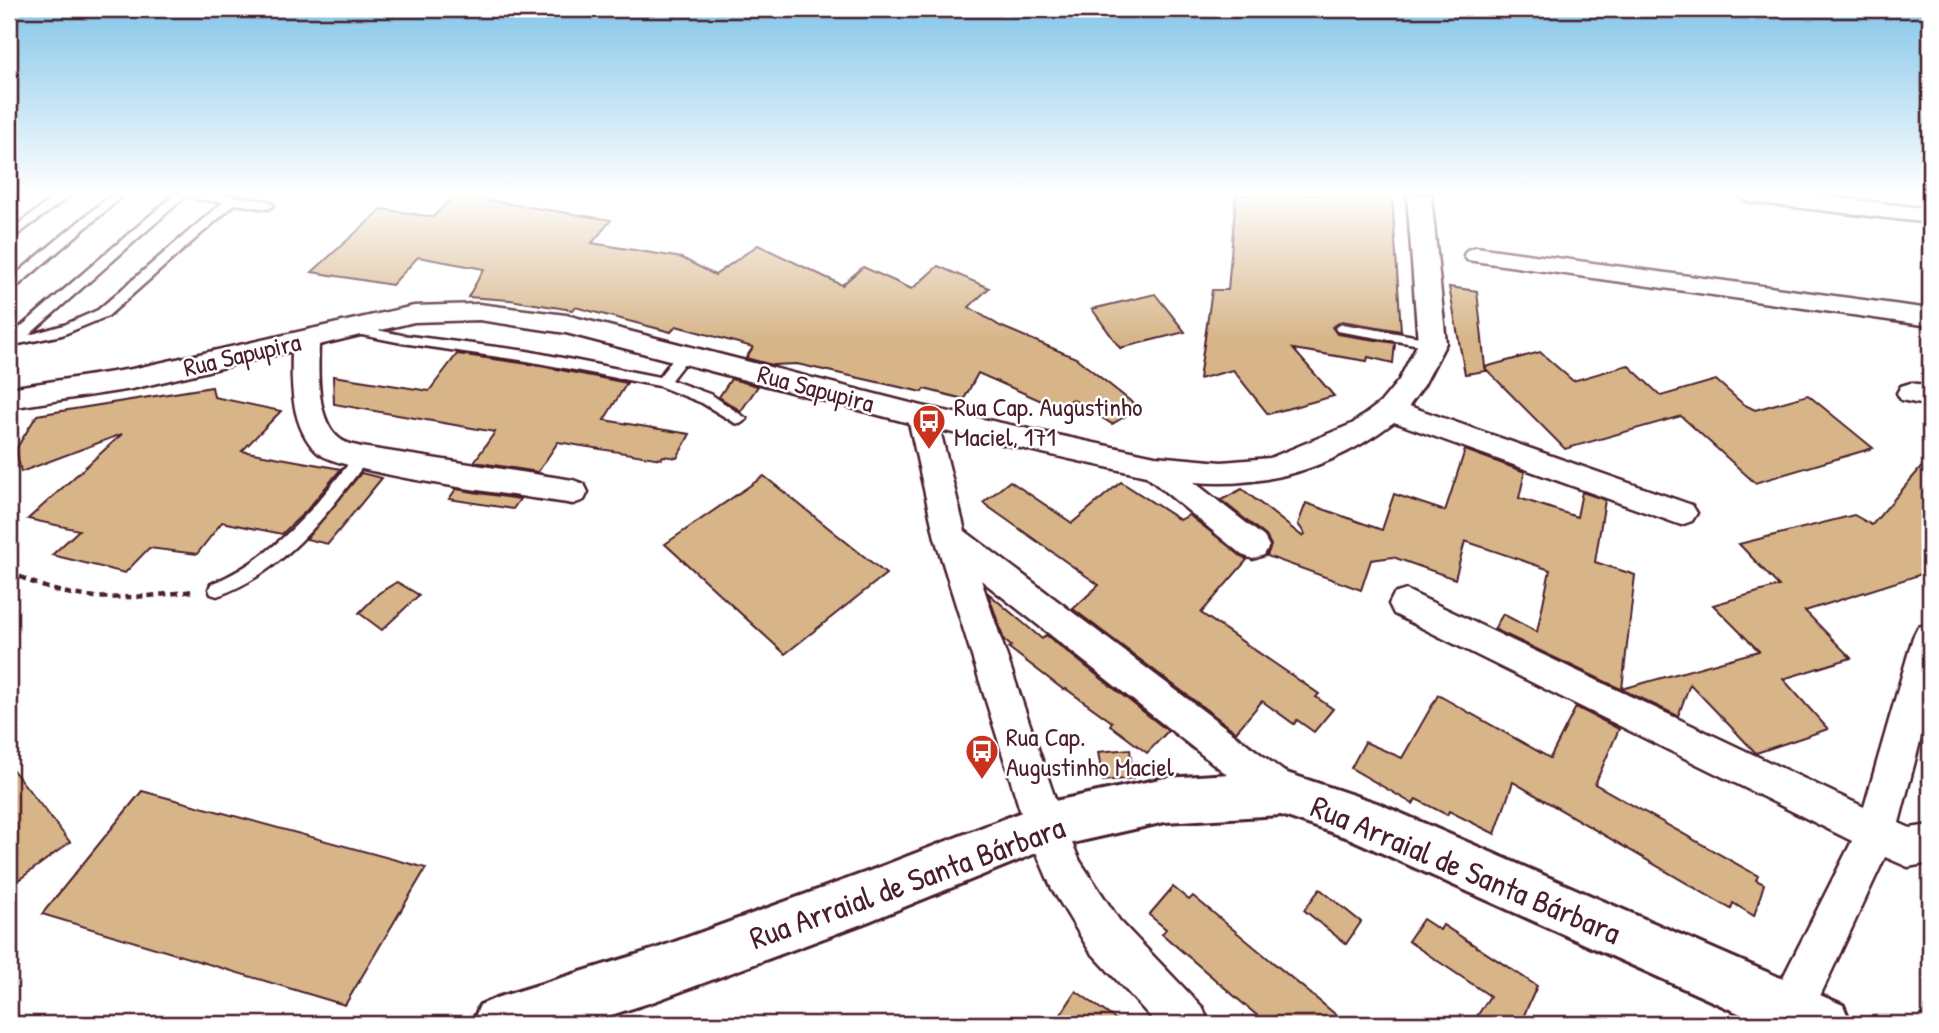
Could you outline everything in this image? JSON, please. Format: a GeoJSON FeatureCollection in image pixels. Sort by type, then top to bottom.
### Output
{"type":"FeatureCollection","features":[{"type":"Feature","properties":{"kind":"street"},"geometry":{"type":"LineString","coordinates":[[1423,243],[1432,343]]}},
{"type":"Feature","properties":{"kind":"street"},"geometry":{"type":"LineString","coordinates":[[1476,255],[1930,318]]}},
{"type":"Feature","properties":{"kind":"street","name":"Rua Sapupira"},"geometry":{"type":"LineString","coordinates":[[9,398],[132,379],[414,314],[479,312],[566,324],[922,416],[1155,467],[1222,473],[1272,469],[1316,453],[1362,431],[1390,410],[1410,385],[1432,343]]}},
{"type":"Feature","properties":{"kind":"street"},"geometry":{"type":"LineString","coordinates":[[306,338],[304,370],[316,429],[330,447],[361,458],[573,492]]}},
{"type":"Feature","properties":{"kind":"street"},"geometry":{"type":"LineString","coordinates":[[1390,410],[1681,513]]}},
{"type":"Feature","properties":{"kind":"street"},"geometry":{"type":"LineString","coordinates":[[922,416],[951,538],[1045,826],[1066,875],[1104,935],[1171,1010],[1187,1024]]}},
{"type":"Feature","properties":{"kind":"street"},"geometry":{"type":"LineString","coordinates":[[1155,467],[1253,545]]}},
{"type":"Feature","properties":{"kind":"street"},"geometry":{"type":"LineString","coordinates":[[951,538],[1281,793]]}},
{"type":"Feature","properties":{"kind":"street"},"geometry":{"type":"LineString","coordinates":[[1406,604],[1908,848],[1930,844]]}},
{"type":"Feature","properties":{"kind":"street"},"geometry":{"type":"LineString","coordinates":[[1807,1016],[1877,832],[1930,637]]}},
{"type":"Feature","properties":{"kind":"street","name":"Rua Arraial de Santa Bárbara"},"geometry":{"type":"LineString","coordinates":[[499,1024],[655,975],[867,897],[1045,826],[1165,800],[1281,793],[1360,819],[1807,1016]]}},
{"type":"Feature","properties":{"kind":"lane"},"geometry":{"type":"LineString","coordinates":[[9,286],[60,243]]}},
{"type":"Feature","properties":{"kind":"lane"},"geometry":{"type":"LineString","coordinates":[[10,342],[125,243]]}},
{"type":"Feature","properties":{"kind":"lane"},"geometry":{"type":"LineString","coordinates":[[10,342],[51,335],[79,326],[103,313],[183,243]]}},
{"type":"Feature","properties":{"kind":"lane"},"geometry":{"type":"LineString","coordinates":[[346,328],[402,339],[527,356],[662,382],[708,399],[740,419]]}},
{"type":"Feature","properties":{"kind":"lane"},"geometry":{"type":"LineString","coordinates":[[1342,328],[1432,343]]}},
{"type":"Feature","properties":{"kind":"lane"},"geometry":{"type":"LineString","coordinates":[[662,382],[685,353]]}},
{"type":"Feature","properties":{"kind":"lane"},"geometry":{"type":"LineString","coordinates":[[217,589],[240,581],[278,552],[332,495],[361,458]]}},
{"type":"Feature","properties":{"kind":"path"},"geometry":{"type":"LineString","coordinates":[[9,571],[52,593],[80,598],[131,598],[217,589]]}},
{"type":"Feature","properties":{"kind":"building"},"geometry":{"type":"Polygon","coordinates":[[[344,243],[593,243],[682,258],[715,275],[758,245],[842,285],[863,267],[912,289],[938,266],[989,288],[969,307],[1000,326],[1076,358],[1139,408],[1112,424],[1072,399],[1062,410],[978,373],[964,399],[797,364],[772,365],[746,358],[753,347],[676,326],[671,332],[575,307],[572,310],[510,300],[468,297],[484,269],[418,257],[392,285],[312,272],[344,243]]]}},
{"type":"Feature","properties":{"kind":"building"},"geometry":{"type":"Polygon","coordinates":[[[1232,243],[1395,243],[1401,331],[1342,321],[1332,327],[1337,334],[1395,343],[1393,363],[1368,357],[1367,361],[1293,349],[1334,396],[1268,414],[1233,370],[1199,379],[1212,290],[1228,290],[1232,243]]]}},
{"type":"Feature","properties":{"kind":"building"},"geometry":{"type":"Polygon","coordinates":[[[1449,287],[1477,291],[1485,367],[1540,352],[1573,381],[1628,365],[1661,396],[1716,380],[1743,404],[1755,410],[1808,395],[1873,448],[1755,483],[1681,416],[1565,449],[1485,368],[1486,371],[1465,374],[1449,287]]]}},
{"type":"Feature","properties":{"kind":"building"},"geometry":{"type":"Polygon","coordinates":[[[1155,294],[1185,332],[1120,348],[1092,309],[1155,294]]]}},
{"type":"Feature","properties":{"kind":"building"},"geometry":{"type":"Polygon","coordinates":[[[457,354],[535,365],[627,383],[604,420],[690,434],[677,458],[663,456],[661,459],[558,442],[538,472],[474,462],[495,432],[334,404],[333,376],[429,391],[457,354]]]}},
{"type":"Feature","properties":{"kind":"building"},"geometry":{"type":"Polygon","coordinates":[[[731,379],[758,386],[741,411],[719,397],[731,379]]]}},
{"type":"Feature","properties":{"kind":"building"},"geometry":{"type":"Polygon","coordinates":[[[212,387],[214,397],[281,411],[242,451],[341,469],[307,510],[282,534],[222,522],[197,554],[149,548],[125,573],[52,555],[79,530],[28,519],[122,434],[21,472],[16,449],[37,415],[212,387]]]}},
{"type":"Feature","properties":{"kind":"building"},"geometry":{"type":"Polygon","coordinates":[[[1465,450],[1525,472],[1519,498],[1577,517],[1582,492],[1605,500],[1595,562],[1635,575],[1622,689],[1759,651],[1713,605],[1779,586],[1739,544],[1854,515],[1872,525],[1930,457],[1930,563],[1919,575],[1805,611],[1851,658],[1783,679],[1828,729],[1756,753],[1690,684],[1678,716],[1494,629],[1503,614],[1537,632],[1550,570],[1465,541],[1455,579],[1393,557],[1371,560],[1361,590],[1267,556],[1271,545],[1266,536],[1221,500],[1242,489],[1302,536],[1305,534],[1298,524],[1306,503],[1382,530],[1394,494],[1445,511],[1465,450]]]}},
{"type":"Feature","properties":{"kind":"building"},"geometry":{"type":"Polygon","coordinates":[[[361,473],[382,478],[328,544],[306,539],[361,473]]]}},
{"type":"Feature","properties":{"kind":"building"},"geometry":{"type":"Polygon","coordinates":[[[764,476],[886,574],[785,654],[665,544],[764,476]]]}},
{"type":"Feature","properties":{"kind":"building"},"geometry":{"type":"Polygon","coordinates":[[[1010,481],[1072,523],[1121,482],[1180,520],[1189,515],[1247,560],[1201,613],[1319,694],[1316,697],[1333,709],[1314,732],[1297,720],[1294,724],[1262,701],[1236,732],[1073,609],[1099,585],[983,503],[1010,481]]]}},
{"type":"Feature","properties":{"kind":"building"},"geometry":{"type":"Polygon","coordinates":[[[456,489],[520,499],[513,509],[449,499],[456,489]]]}},
{"type":"Feature","properties":{"kind":"building"},"geometry":{"type":"Polygon","coordinates":[[[397,582],[419,595],[382,630],[359,613],[379,593],[397,582]]]}},
{"type":"Feature","properties":{"kind":"building"},"geometry":{"type":"Polygon","coordinates":[[[988,593],[1042,639],[1046,635],[1168,731],[1147,753],[1110,725],[1112,722],[1009,648],[1011,646],[1004,640],[988,593]]]}},
{"type":"Feature","properties":{"kind":"building"},"geometry":{"type":"Polygon","coordinates":[[[1438,695],[1550,758],[1576,707],[1619,729],[1595,784],[1758,876],[1756,880],[1764,884],[1754,916],[1733,903],[1731,909],[1513,782],[1495,834],[1449,811],[1447,815],[1416,799],[1413,804],[1351,768],[1365,742],[1402,758],[1438,695]]]}},
{"type":"Feature","properties":{"kind":"building"},"geometry":{"type":"Polygon","coordinates":[[[1130,749],[1133,778],[1103,781],[1098,752],[1130,749]]]}},
{"type":"Feature","properties":{"kind":"building"},"geometry":{"type":"Polygon","coordinates":[[[9,765],[70,842],[9,887],[9,765]]]}},
{"type":"Feature","properties":{"kind":"building"},"geometry":{"type":"Polygon","coordinates":[[[142,791],[426,868],[345,1005],[42,914],[142,791]]]}},
{"type":"Feature","properties":{"kind":"building"},"geometry":{"type":"Polygon","coordinates":[[[1173,887],[1189,900],[1193,896],[1347,1024],[1267,1024],[1162,934],[1166,929],[1149,915],[1173,887]]]}},
{"type":"Feature","properties":{"kind":"building"},"geometry":{"type":"Polygon","coordinates":[[[1320,889],[1361,922],[1346,944],[1304,910],[1320,889]]]}},
{"type":"Feature","properties":{"kind":"building"},"geometry":{"type":"Polygon","coordinates":[[[1423,919],[1440,930],[1443,925],[1537,986],[1520,1024],[1472,1024],[1490,996],[1408,941],[1423,919]]]}},
{"type":"Feature","properties":{"kind":"building"},"geometry":{"type":"Polygon","coordinates":[[[1076,991],[1122,1024],[1055,1024],[1076,991]]]}},
{"type":"Feature","properties":{"kind":"place","name":"Rua Cap. Augustinho Maciel, 171"},"geometry":{"type":"Point","coordinates":[929,451]}},
{"type":"Feature","properties":{"kind":"place","name":"Rua Cap. Augustinho Maciel"},"geometry":{"type":"Point","coordinates":[982,781]}}]}
